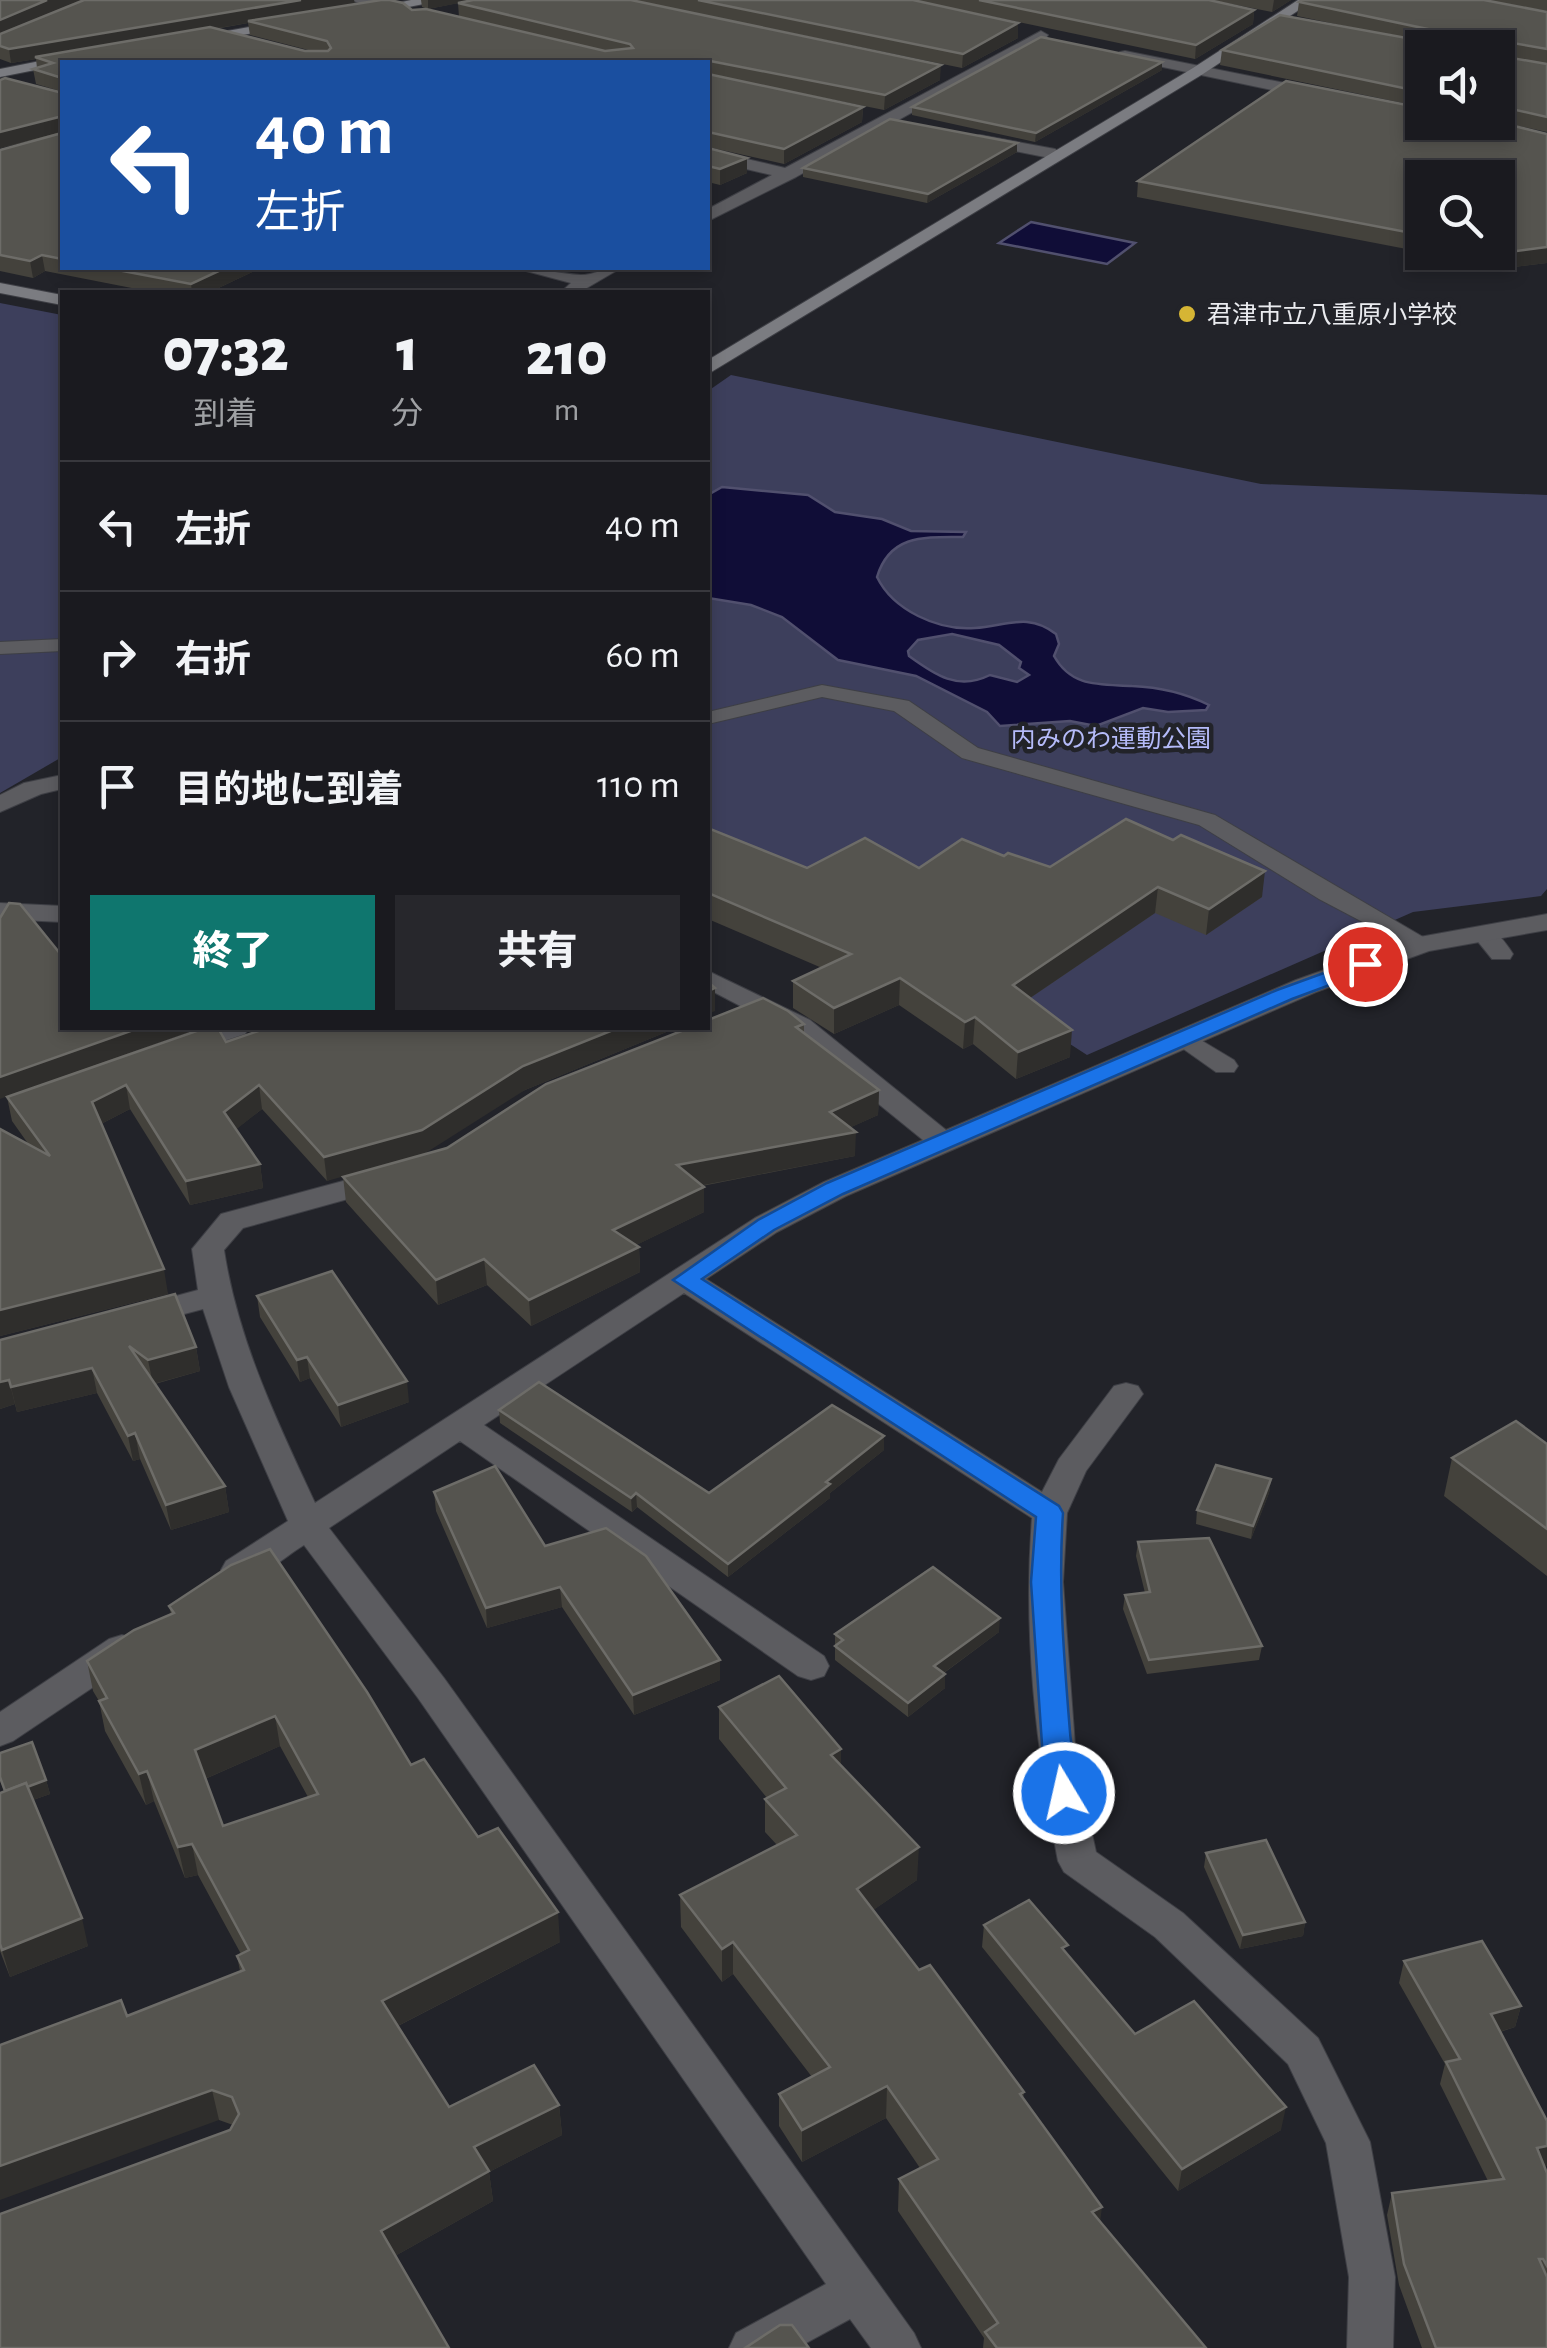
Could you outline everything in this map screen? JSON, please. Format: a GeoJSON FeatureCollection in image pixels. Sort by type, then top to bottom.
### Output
{"type":"FeatureCollection","features":[{"type":"Feature","properties":{"kind":"street"},"geometry":{"type":"LineString","coordinates":[[355,13],[437,0]]}},
{"type":"Feature","properties":{"kind":"street"},"geometry":{"type":"LineString","coordinates":[[710,367],[1307,0]]}},
{"type":"Feature","properties":{"kind":"street"},"geometry":{"type":"LineString","coordinates":[[386,8],[436,21]]}},
{"type":"Feature","properties":{"kind":"street"},"geometry":{"type":"LineString","coordinates":[[355,13],[418,16],[452,11]]}},
{"type":"Feature","properties":{"kind":"street"},"geometry":{"type":"LineString","coordinates":[[1245,14],[1308,26]]}},
{"type":"Feature","properties":{"kind":"street"},"geometry":{"type":"LineString","coordinates":[[302,34],[244,44],[185,47],[218,34],[312,20]]}},
{"type":"Feature","properties":{"kind":"street"},"geometry":{"type":"LineString","coordinates":[[1018,29],[1057,40]]}},
{"type":"Feature","properties":{"kind":"street"},"geometry":{"type":"LineString","coordinates":[[218,34],[264,48]]}},
{"type":"Feature","properties":{"kind":"street"},"geometry":{"type":"LineString","coordinates":[[710,215],[1039,37]]}},
{"type":"Feature","properties":{"kind":"street"},"geometry":{"type":"LineString","coordinates":[[1110,52],[1328,97]]}},
{"type":"Feature","properties":{"kind":"street"},"geometry":{"type":"LineString","coordinates":[[70,60],[90,56]]}},
{"type":"Feature","properties":{"kind":"street"},"geometry":{"type":"LineString","coordinates":[[0,74],[60,62]]}},
{"type":"Feature","properties":{"kind":"street"},"geometry":{"type":"LineString","coordinates":[[944,72],[963,76]]}},
{"type":"Feature","properties":{"kind":"street"},"geometry":{"type":"LineString","coordinates":[[0,88],[60,75]]}},
{"type":"Feature","properties":{"kind":"street"},"geometry":{"type":"LineString","coordinates":[[850,114],[905,125]]}},
{"type":"Feature","properties":{"kind":"street"},"geometry":{"type":"LineString","coordinates":[[962,136],[1056,154]]}},
{"type":"Feature","properties":{"kind":"street"},"geometry":{"type":"LineString","coordinates":[[710,155],[790,174]]}},
{"type":"Feature","properties":{"kind":"street"},"geometry":{"type":"LineString","coordinates":[[534,270],[588,281]]}},
{"type":"Feature","properties":{"kind":"street"},"geometry":{"type":"LineString","coordinates":[[571,290],[608,270]]}},
{"type":"Feature","properties":{"kind":"street"},"geometry":{"type":"LineString","coordinates":[[0,288],[60,300]]}},
{"type":"Feature","properties":{"kind":"street"},"geometry":{"type":"LineString","coordinates":[[0,805],[33,788],[60,782]]}},
{"type":"Feature","properties":{"kind":"street"},"geometry":{"type":"LineString","coordinates":[[0,910],[60,914]]}},
{"type":"Feature","properties":{"kind":"street"},"geometry":{"type":"LineString","coordinates":[[210,1590],[766,1225],[835,1188],[1284,994],[1423,944],[1492,944],[1547,922]]}},
{"type":"Feature","properties":{"kind":"street"},"geometry":{"type":"LineString","coordinates":[[710,981],[800,1026],[942,1142]]}},
{"type":"Feature","properties":{"kind":"street"},"geometry":{"type":"LineString","coordinates":[[727,1020],[761,1006]]}},
{"type":"Feature","properties":{"kind":"street"},"geometry":{"type":"LineString","coordinates":[[162,1054],[228,1030]]}},
{"type":"Feature","properties":{"kind":"street"},"geometry":{"type":"LineString","coordinates":[[419,1169],[232,1221],[208,1249],[215,1296],[245,1387],[307,1524],[431,1688],[898,2348]]}},
{"type":"Feature","properties":{"kind":"street"},"geometry":{"type":"LineString","coordinates":[[685,1280],[1050,1513]]}},
{"type":"Feature","properties":{"kind":"street"},"geometry":{"type":"LineString","coordinates":[[108,1324],[215,1296]]}},
{"type":"Feature","properties":{"kind":"street"},"geometry":{"type":"LineString","coordinates":[[1126,1394],[1070,1468],[1050,1513],[1045,1582],[1058,1759],[1078,1860],[1169,1926],[1303,2051],[1348,2142],[1372,2278],[1370,2348]]}},
{"type":"Feature","properties":{"kind":"street"},"geometry":{"type":"LineString","coordinates":[[458,1424],[811,1666]]}},
{"type":"Feature","properties":{"kind":"street"},"geometry":{"type":"LineString","coordinates":[[0,1731],[146,1633]]}},
{"type":"Feature","properties":{"kind":"street"},"geometry":{"type":"LineString","coordinates":[[752,2348],[856,2292]]}},
{"type":"Feature","properties":{"kind":"lane"},"geometry":{"type":"LineString","coordinates":[[0,648],[60,644]]}},
{"type":"Feature","properties":{"kind":"lane"},"geometry":{"type":"LineString","coordinates":[[710,718],[822,691],[901,706],[970,753],[1207,820],[1327,894],[1423,944]]}},
{"type":"Feature","properties":{"kind":"lane"},"geometry":{"type":"LineString","coordinates":[[1184,1038],[1225,1066]]}},
{"type":"Feature","properties":{"kind":"green space"},"geometry":{"type":"Polygon","coordinates":[[[0,303],[60,315],[60,758],[0,793],[0,303]]]}},
{"type":"Feature","properties":{"kind":"green space","name":"内みのわ運動公園"},"geometry":{"type":"Polygon","coordinates":[[[731,375],[1261,484],[1547,495],[1547,889],[1541,896],[1413,912],[1087,1055],[875,918],[710,852],[710,390],[731,375]]]}},
{"type":"Feature","properties":{"kind":"shaded area"},"geometry":{"type":"Polygon","coordinates":[[[1031,222],[1135,243],[1107,264],[999,243],[1031,222]]]}},
{"type":"Feature","properties":{"kind":"shaded area"},"geometry":{"type":"Polygon","coordinates":[[[722,487],[808,495],[835,512],[882,519],[911,531],[966,532],[963,537],[923,538],[900,545],[883,563],[877,577],[884,589],[918,616],[946,626],[975,628],[1026,622],[1046,627],[1056,634],[1059,644],[1054,656],[1078,679],[1161,689],[1209,705],[1206,710],[1168,712],[1143,708],[1096,726],[1070,721],[1000,726],[987,712],[916,676],[838,660],[782,617],[751,605],[710,598],[710,494],[722,487]],[[952,634],[918,640],[908,651],[909,656],[928,669],[957,681],[990,675],[1017,682],[1029,675],[1019,668],[1021,662],[999,645],[952,634]]]}},
{"type":"Feature","properties":{"kind":"building"},"geometry":{"type":"Polygon","coordinates":[[[0,0],[47,0],[0,20],[0,0]]]}},
{"type":"Feature","properties":{"kind":"building"},"geometry":{"type":"Polygon","coordinates":[[[84,0],[301,0],[9,49],[0,46],[0,34],[84,0]]]}},
{"type":"Feature","properties":{"kind":"building"},"geometry":{"type":"Polygon","coordinates":[[[390,0],[412,10],[426,9],[605,51],[633,48],[630,44],[458,3],[631,0],[941,65],[885,95],[710,60],[60,60],[60,77],[33,69],[53,63],[35,57],[210,27],[305,51],[331,48],[327,41],[248,21],[390,0]]]}},
{"type":"Feature","properties":{"kind":"building"},"geometry":{"type":"Polygon","coordinates":[[[698,0],[913,0],[1018,23],[963,54],[698,0]]]}},
{"type":"Feature","properties":{"kind":"building"},"geometry":{"type":"Polygon","coordinates":[[[979,0],[1209,0],[1254,10],[1196,45],[979,0]]]}},
{"type":"Feature","properties":{"kind":"building"},"geometry":{"type":"Polygon","coordinates":[[[1484,0],[1547,12],[1547,49],[1515,43],[1515,30],[1432,30],[1299,2],[1484,0]]]}},
{"type":"Feature","properties":{"kind":"building"},"geometry":{"type":"Polygon","coordinates":[[[1280,15],[1405,38],[1405,88],[1222,50],[1280,15]]]}},
{"type":"Feature","properties":{"kind":"building"},"geometry":{"type":"Polygon","coordinates":[[[1041,37],[1162,62],[1036,133],[912,107],[1041,37]]]}},
{"type":"Feature","properties":{"kind":"building"},"geometry":{"type":"Polygon","coordinates":[[[1515,59],[1547,64],[1547,117],[1515,110],[1515,59]]]}},
{"type":"Feature","properties":{"kind":"building"},"geometry":{"type":"Polygon","coordinates":[[[710,74],[863,107],[784,149],[710,132],[710,74]]]}},
{"type":"Feature","properties":{"kind":"building"},"geometry":{"type":"Polygon","coordinates":[[[0,80],[60,91],[60,118],[0,132],[0,80]]]}},
{"type":"Feature","properties":{"kind":"building"},"geometry":{"type":"Polygon","coordinates":[[[1286,81],[1405,105],[1405,140],[1515,140],[1515,126],[1547,134],[1547,247],[1515,251],[1515,160],[1405,160],[1405,232],[1138,181],[1286,81]]]}},
{"type":"Feature","properties":{"kind":"building"},"geometry":{"type":"Polygon","coordinates":[[[890,119],[1017,143],[928,194],[803,168],[890,119]]]}},
{"type":"Feature","properties":{"kind":"building"},"geometry":{"type":"Polygon","coordinates":[[[60,134],[60,259],[42,255],[30,261],[0,255],[0,150],[60,134]]]}},
{"type":"Feature","properties":{"kind":"building"},"geometry":{"type":"Polygon","coordinates":[[[710,149],[747,158],[720,169],[710,166],[710,149]]]}},
{"type":"Feature","properties":{"kind":"building"},"geometry":{"type":"Polygon","coordinates":[[[118,270],[221,270],[191,284],[118,270]]]}},
{"type":"Feature","properties":{"kind":"building"},"geometry":{"type":"Polygon","coordinates":[[[1126,819],[1173,840],[1181,835],[1265,871],[1209,909],[1158,887],[1013,985],[1072,1030],[1018,1052],[975,1017],[965,1022],[900,978],[834,1008],[793,981],[851,954],[710,894],[710,829],[807,868],[865,838],[919,868],[962,839],[1004,856],[1008,853],[1050,867],[1126,819]]]}},
{"type":"Feature","properties":{"kind":"building"},"geometry":{"type":"Polygon","coordinates":[[[9,903],[20,904],[60,954],[60,1030],[133,1030],[0,1077],[0,918],[9,903]]]}},
{"type":"Feature","properties":{"kind":"building"},"geometry":{"type":"Polygon","coordinates":[[[763,998],[788,1011],[804,1024],[796,1027],[879,1090],[830,1112],[856,1132],[677,1165],[704,1187],[613,1230],[639,1247],[529,1300],[484,1259],[436,1280],[343,1177],[447,1148],[546,1084],[684,1030],[710,1030],[710,1019],[763,998]]]}},
{"type":"Feature","properties":{"kind":"building"},"geometry":{"type":"Polygon","coordinates":[[[199,1030],[219,1030],[226,1042],[261,1030],[613,1030],[523,1066],[422,1130],[324,1157],[259,1085],[224,1112],[260,1164],[186,1181],[126,1085],[92,1102],[164,1269],[0,1310],[0,1129],[50,1156],[7,1097],[199,1030]]]}},
{"type":"Feature","properties":{"kind":"building"},"geometry":{"type":"Polygon","coordinates":[[[332,1271],[407,1381],[338,1405],[307,1357],[297,1360],[257,1296],[332,1271]]]}},
{"type":"Feature","properties":{"kind":"building"},"geometry":{"type":"Polygon","coordinates":[[[175,1294],[196,1347],[148,1360],[129,1346],[225,1486],[166,1505],[135,1433],[128,1436],[92,1368],[11,1387],[9,1380],[0,1382],[0,1340],[175,1294]]]}},
{"type":"Feature","properties":{"kind":"building"},"geometry":{"type":"Polygon","coordinates":[[[539,1382],[709,1493],[832,1405],[884,1436],[728,1564],[636,1493],[631,1498],[499,1410],[539,1382]]]}},
{"type":"Feature","properties":{"kind":"building"},"geometry":{"type":"Polygon","coordinates":[[[1516,1421],[1547,1444],[1547,1529],[1452,1458],[1516,1421]]]}},
{"type":"Feature","properties":{"kind":"building"},"geometry":{"type":"Polygon","coordinates":[[[1216,1465],[1271,1479],[1253,1526],[1197,1510],[1216,1465]]]}},
{"type":"Feature","properties":{"kind":"building"},"geometry":{"type":"Polygon","coordinates":[[[495,1466],[545,1546],[606,1528],[646,1556],[720,1660],[633,1695],[560,1587],[486,1608],[434,1492],[495,1466]]]}},
{"type":"Feature","properties":{"kind":"building"},"geometry":{"type":"Polygon","coordinates":[[[1209,1538],[1262,1646],[1149,1660],[1125,1595],[1150,1592],[1138,1542],[1209,1538]]]}},
{"type":"Feature","properties":{"kind":"building"},"geometry":{"type":"Polygon","coordinates":[[[270,1549],[367,1692],[411,1765],[424,1759],[478,1837],[498,1828],[558,1912],[382,2001],[449,2107],[534,2065],[559,2105],[474,2147],[489,2171],[381,2231],[449,2348],[0,2348],[0,2214],[230,2130],[239,2114],[232,2097],[212,2090],[0,2166],[0,2045],[121,2000],[127,2016],[244,1970],[237,1956],[249,1950],[192,1844],[178,1847],[147,1771],[139,1774],[99,1701],[107,1698],[87,1661],[134,1630],[174,1613],[169,1606],[231,1565],[270,1549]],[[275,1716],[195,1750],[223,1826],[318,1794],[275,1716]]]}},
{"type":"Feature","properties":{"kind":"building"},"geometry":{"type":"Polygon","coordinates":[[[933,1567],[1000,1618],[934,1666],[945,1674],[908,1703],[835,1646],[843,1640],[835,1634],[933,1567]]]}},
{"type":"Feature","properties":{"kind":"building"},"geometry":{"type":"Polygon","coordinates":[[[779,1676],[841,1749],[831,1755],[919,1847],[857,1889],[919,1970],[930,1965],[1024,2092],[1020,2094],[1102,2207],[1092,2212],[1206,2348],[997,2348],[985,2332],[998,2323],[899,2179],[938,2159],[887,2086],[802,2130],[779,2094],[830,2067],[733,1942],[722,1949],[680,1895],[797,1835],[765,1799],[786,1788],[719,1707],[779,1676]]]}},
{"type":"Feature","properties":{"kind":"building"},"geometry":{"type":"Polygon","coordinates":[[[32,1742],[46,1780],[5,1791],[0,1777],[0,1753],[32,1742]]]}},
{"type":"Feature","properties":{"kind":"building"},"geometry":{"type":"Polygon","coordinates":[[[26,1783],[82,1918],[2,1950],[0,1793],[26,1783]]]}},
{"type":"Feature","properties":{"kind":"building"},"geometry":{"type":"Polygon","coordinates":[[[1266,1840],[1305,1922],[1243,1935],[1206,1853],[1266,1840]]]}},
{"type":"Feature","properties":{"kind":"building"},"geometry":{"type":"Polygon","coordinates":[[[1029,1900],[1068,1945],[1062,1948],[1135,2034],[1194,2001],[1286,2107],[1182,2169],[984,1925],[1029,1900]]]}},
{"type":"Feature","properties":{"kind":"building"},"geometry":{"type":"Polygon","coordinates":[[[1482,1941],[1521,2006],[1491,2014],[1547,2121],[1547,2146],[1537,2148],[1547,2173],[1547,2266],[1539,2259],[1547,2277],[1547,2348],[1436,2348],[1404,2264],[1392,2193],[1504,2179],[1446,2062],[1460,2059],[1404,1961],[1482,1941]]]}},
{"type":"Feature","properties":{"kind":"building"},"geometry":{"type":"Polygon","coordinates":[[[780,2325],[792,2325],[809,2348],[745,2348],[780,2325]]]}},
{"type":"Feature","properties":{"kind":"place","name":"君津市立八重原小学校"},"geometry":{"type":"Point","coordinates":[1187,314]}},
{"type":"Feature","properties":{"kind":"route"},"geometry":{"type":"LineString","coordinates":[[1064,1793],[1045,1582],[1050,1513],[685,1280],[766,1225],[835,1188],[1284,994],[1365,964]]}}]}
